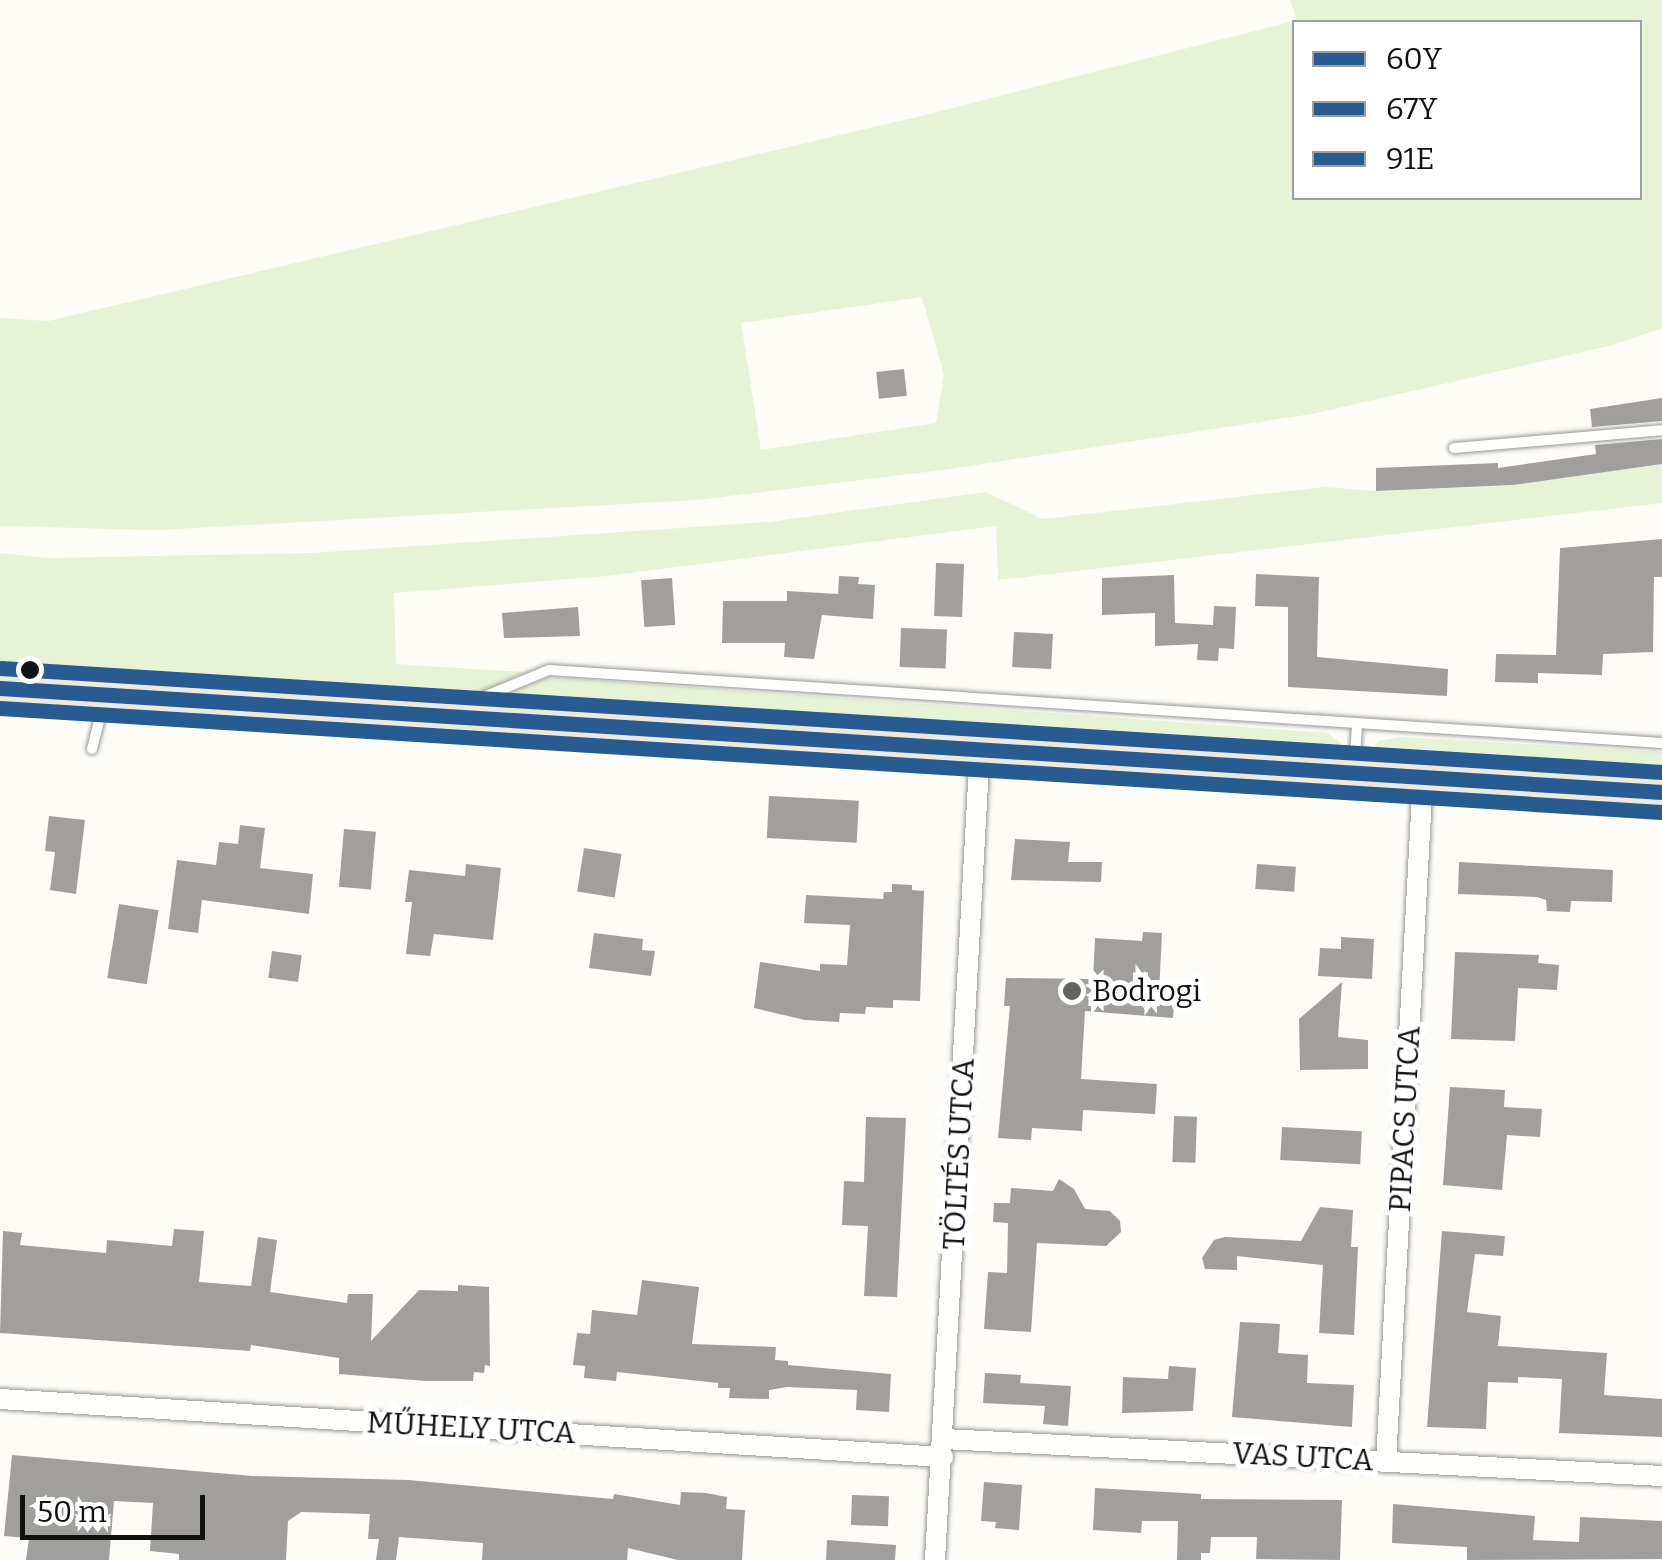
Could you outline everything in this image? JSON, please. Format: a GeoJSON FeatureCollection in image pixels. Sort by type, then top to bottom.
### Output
{"type":"FeatureCollection","features":[{"type":"Feature","properties":{"kind":"main road"},"geometry":{"type":"LineString","coordinates":[[0,688],[1662,792]]}},
{"type":"Feature","properties":{"kind":"street","name":"TÖLTÉS UTCA"},"geometry":{"type":"LineString","coordinates":[[935,1560],[980,748]]}},
{"type":"Feature","properties":{"kind":"street","name":"PIPACS UTCA"},"geometry":{"type":"LineString","coordinates":[[1386,1462],[1423,777]]}},
{"type":"Feature","properties":{"kind":"street","name":"MŰHELY UTCA"},"geometry":{"type":"LineString","coordinates":[[0,1398],[943,1448]]}},
{"type":"Feature","properties":{"kind":"street","name":"VAS UTCA"},"geometry":{"type":"LineString","coordinates":[[943,1448],[1386,1462],[1662,1476]]}},
{"type":"Feature","properties":{"kind":"lane"},"geometry":{"type":"LineString","coordinates":[[1454,448],[1662,430]]}},
{"type":"Feature","properties":{"kind":"lane"},"geometry":{"type":"LineString","coordinates":[[435,717],[549,670],[1662,743]]}},
{"type":"Feature","properties":{"kind":"lane"},"geometry":{"type":"LineString","coordinates":[[92,749],[105,695]]}},
{"type":"Feature","properties":{"kind":"lane"},"geometry":{"type":"LineString","coordinates":[[1354,772],[1357,726]]}},
{"type":"Feature","properties":{"kind":"green space"},"geometry":{"type":"Polygon","coordinates":[[[1290,0],[1662,0],[1662,328],[1613,345],[1312,414],[943,470],[696,500],[158,530],[0,526],[0,318],[48,321],[925,115],[1292,21],[1292,200],[1642,200],[1642,20],[1297,20],[1290,0]],[[922,297],[741,323],[761,450],[936,423],[944,375],[922,297]]]}},
{"type":"Feature","properties":{"kind":"green space"},"geometry":{"type":"Polygon","coordinates":[[[1662,464],[1662,503],[998,580],[996,526],[607,576],[394,593],[396,664],[524,672],[464,700],[0,666],[0,553],[49,558],[313,553],[769,522],[986,492],[1043,519],[1324,487],[1377,491],[1507,486],[1662,464]]]}},
{"type":"Feature","properties":{"kind":"green space"},"geometry":{"type":"Polygon","coordinates":[[[549,677],[1328,733],[1344,746],[1335,752],[498,703],[497,698],[549,677]]]}},
{"type":"Feature","properties":{"kind":"green space"},"geometry":{"type":"Polygon","coordinates":[[[1401,737],[1662,752],[1662,775],[1379,759],[1370,753],[1378,741],[1401,737]]]}},
{"type":"Feature","properties":{"kind":"building"},"geometry":{"type":"Polygon","coordinates":[[[904,369],[907,396],[879,399],[876,372],[904,369]]]}},
{"type":"Feature","properties":{"kind":"building"},"geometry":{"type":"Polygon","coordinates":[[[1662,398],[1662,421],[1592,427],[1590,409],[1662,398]]]}},
{"type":"Feature","properties":{"kind":"building"},"geometry":{"type":"Polygon","coordinates":[[[1662,439],[1662,464],[1513,485],[1376,491],[1376,468],[1498,463],[1498,468],[1596,454],[1595,445],[1662,439]]]}},
{"type":"Feature","properties":{"kind":"building"},"geometry":{"type":"Polygon","coordinates":[[[1662,539],[1662,577],[1654,577],[1653,652],[1603,654],[1602,675],[1538,673],[1538,683],[1495,682],[1496,654],[1556,655],[1560,548],[1662,539]]]}},
{"type":"Feature","properties":{"kind":"building"},"geometry":{"type":"Polygon","coordinates":[[[936,563],[964,564],[962,617],[934,616],[936,563]]]}},
{"type":"Feature","properties":{"kind":"building"},"geometry":{"type":"Polygon","coordinates":[[[1256,574],[1319,577],[1317,657],[1448,669],[1447,696],[1288,687],[1288,607],[1255,606],[1256,574]]]}},
{"type":"Feature","properties":{"kind":"building"},"geometry":{"type":"Polygon","coordinates":[[[1174,575],[1175,623],[1213,625],[1214,606],[1236,607],[1234,649],[1219,648],[1218,661],[1197,660],[1198,644],[1155,646],[1155,613],[1102,615],[1102,578],[1174,575]]]}},
{"type":"Feature","properties":{"kind":"building"},"geometry":{"type":"Polygon","coordinates":[[[839,576],[859,577],[858,584],[875,585],[873,619],[822,615],[814,659],[784,657],[785,643],[722,643],[723,601],[787,601],[787,591],[838,594],[839,576]]]}},
{"type":"Feature","properties":{"kind":"building"},"geometry":{"type":"Polygon","coordinates":[[[672,578],[675,625],[644,627],[641,580],[672,578]]]}},
{"type":"Feature","properties":{"kind":"building"},"geometry":{"type":"Polygon","coordinates":[[[578,607],[580,636],[504,638],[502,613],[578,607]]]}},
{"type":"Feature","properties":{"kind":"building"},"geometry":{"type":"Polygon","coordinates":[[[901,628],[947,630],[946,669],[900,667],[901,628]]]}},
{"type":"Feature","properties":{"kind":"building"},"geometry":{"type":"Polygon","coordinates":[[[1014,632],[1053,634],[1051,669],[1012,667],[1014,632]]]}},
{"type":"Feature","properties":{"kind":"building"},"geometry":{"type":"Polygon","coordinates":[[[769,796],[859,801],[857,843],[767,838],[769,796]]]}},
{"type":"Feature","properties":{"kind":"building"},"geometry":{"type":"Polygon","coordinates":[[[49,816],[85,820],[76,894],[50,890],[55,852],[45,851],[49,816]]]}},
{"type":"Feature","properties":{"kind":"building"},"geometry":{"type":"Polygon","coordinates":[[[240,825],[265,828],[260,868],[313,874],[309,914],[202,900],[198,933],[168,929],[177,860],[216,865],[219,842],[238,844],[240,825]]]}},
{"type":"Feature","properties":{"kind":"building"},"geometry":{"type":"Polygon","coordinates":[[[344,829],[376,832],[371,890],[339,887],[344,829]]]}},
{"type":"Feature","properties":{"kind":"building"},"geometry":{"type":"Polygon","coordinates":[[[1015,839],[1070,842],[1068,862],[1102,862],[1101,882],[1011,880],[1015,839]]]}},
{"type":"Feature","properties":{"kind":"building"},"geometry":{"type":"Polygon","coordinates":[[[584,848],[622,854],[615,897],[577,891],[584,848]]]}},
{"type":"Feature","properties":{"kind":"building"},"geometry":{"type":"Polygon","coordinates":[[[1459,862],[1613,870],[1612,902],[1571,901],[1570,912],[1547,911],[1546,900],[1537,897],[1458,894],[1459,862]]]}},
{"type":"Feature","properties":{"kind":"building"},"geometry":{"type":"Polygon","coordinates":[[[466,864],[501,868],[493,940],[434,934],[430,956],[406,954],[412,902],[405,902],[409,870],[465,876],[466,864]]]}},
{"type":"Feature","properties":{"kind":"building"},"geometry":{"type":"Polygon","coordinates":[[[1257,864],[1296,867],[1294,892],[1255,889],[1257,864]]]}},
{"type":"Feature","properties":{"kind":"building"},"geometry":{"type":"Polygon","coordinates":[[[892,884],[912,885],[912,890],[924,891],[920,1001],[893,1000],[893,1008],[866,1007],[865,1014],[840,1013],[839,1022],[805,1020],[754,1008],[760,962],[820,971],[820,964],[847,965],[850,925],[804,923],[806,895],[883,899],[884,892],[892,892],[892,884]]]}},
{"type":"Feature","properties":{"kind":"building"},"geometry":{"type":"Polygon","coordinates":[[[119,904],[159,910],[147,984],[107,978],[119,904]]]}},
{"type":"Feature","properties":{"kind":"building"},"geometry":{"type":"Polygon","coordinates":[[[1143,932],[1162,933],[1159,993],[1175,993],[1173,1018],[1085,1011],[1081,1079],[1157,1084],[1155,1114],[1083,1110],[1082,1131],[1032,1128],[1031,1140],[998,1138],[1010,1006],[1004,1006],[1006,978],[1093,979],[1095,938],[1142,941],[1143,932]]]}},
{"type":"Feature","properties":{"kind":"building"},"geometry":{"type":"Polygon","coordinates":[[[594,933],[643,939],[642,950],[655,951],[651,976],[589,968],[594,933]]]}},
{"type":"Feature","properties":{"kind":"building"},"geometry":{"type":"Polygon","coordinates":[[[1341,937],[1374,939],[1372,979],[1318,976],[1320,948],[1341,949],[1341,937]]]}},
{"type":"Feature","properties":{"kind":"building"},"geometry":{"type":"Polygon","coordinates":[[[272,951],[302,955],[298,982],[268,978],[272,951]]]}},
{"type":"Feature","properties":{"kind":"building"},"geometry":{"type":"Polygon","coordinates":[[[1455,952],[1539,955],[1538,963],[1559,965],[1557,990],[1518,988],[1515,1041],[1451,1039],[1455,952]]]}},
{"type":"Feature","properties":{"kind":"building"},"geometry":{"type":"Polygon","coordinates":[[[1342,982],[1338,1037],[1368,1040],[1368,1069],[1300,1070],[1299,1019],[1342,982]]]}},
{"type":"Feature","properties":{"kind":"building"},"geometry":{"type":"Polygon","coordinates":[[[1450,1087],[1505,1090],[1504,1107],[1542,1109],[1540,1137],[1507,1135],[1502,1190],[1443,1185],[1450,1087]]]}},
{"type":"Feature","properties":{"kind":"building"},"geometry":{"type":"Polygon","coordinates":[[[1174,1116],[1197,1117],[1195,1163],[1172,1162],[1174,1116]]]}},
{"type":"Feature","properties":{"kind":"building"},"geometry":{"type":"Polygon","coordinates":[[[866,1117],[906,1118],[897,1297],[864,1296],[868,1226],[842,1225],[844,1181],[864,1182],[866,1117]]]}},
{"type":"Feature","properties":{"kind":"building"},"geometry":{"type":"Polygon","coordinates":[[[1282,1127],[1362,1131],[1360,1164],[1280,1160],[1282,1127]]]}},
{"type":"Feature","properties":{"kind":"building"},"geometry":{"type":"Polygon","coordinates":[[[1059,1179],[1074,1189],[1085,1209],[1110,1211],[1120,1221],[1121,1232],[1106,1246],[1037,1243],[1031,1332],[984,1329],[988,1272],[1007,1273],[1008,1223],[993,1222],[994,1203],[1010,1203],[1011,1188],[1053,1191],[1059,1179]]]}},
{"type":"Feature","properties":{"kind":"building"},"geometry":{"type":"Polygon","coordinates":[[[1320,1207],[1353,1210],[1351,1247],[1358,1247],[1354,1335],[1319,1333],[1323,1265],[1237,1256],[1237,1270],[1205,1269],[1202,1258],[1214,1240],[1225,1237],[1301,1241],[1320,1207]]]}},
{"type":"Feature","properties":{"kind":"building"},"geometry":{"type":"Polygon","coordinates":[[[174,1229],[204,1231],[199,1282],[251,1286],[258,1237],[277,1240],[270,1292],[347,1303],[348,1294],[373,1294],[371,1341],[419,1290],[458,1291],[458,1285],[489,1287],[490,1366],[485,1365],[484,1373],[474,1372],[473,1381],[426,1381],[339,1374],[339,1358],[251,1345],[250,1351],[0,1333],[3,1231],[22,1233],[20,1245],[106,1253],[107,1240],[172,1246],[174,1229]]]}},
{"type":"Feature","properties":{"kind":"building"},"geometry":{"type":"Polygon","coordinates":[[[1442,1231],[1505,1236],[1503,1256],[1475,1254],[1467,1312],[1501,1316],[1498,1346],[1607,1353],[1604,1395],[1662,1399],[1662,1437],[1559,1433],[1562,1379],[1518,1377],[1518,1383],[1488,1382],[1486,1429],[1427,1427],[1442,1231]]]}},
{"type":"Feature","properties":{"kind":"building"},"geometry":{"type":"Polygon","coordinates":[[[642,1280],[699,1287],[692,1344],[776,1347],[775,1360],[788,1361],[788,1365],[891,1374],[889,1412],[856,1410],[857,1390],[787,1387],[769,1390],[769,1399],[729,1398],[730,1388],[718,1388],[718,1383],[617,1372],[616,1381],[584,1378],[585,1366],[573,1365],[577,1333],[590,1334],[592,1310],[637,1315],[642,1280]]]}},
{"type":"Feature","properties":{"kind":"building"},"geometry":{"type":"Polygon","coordinates":[[[1240,1322],[1280,1324],[1278,1353],[1308,1355],[1307,1383],[1354,1385],[1352,1427],[1232,1417],[1240,1322]]]}},
{"type":"Feature","properties":{"kind":"building"},"geometry":{"type":"Polygon","coordinates":[[[1169,1366],[1196,1368],[1193,1411],[1122,1413],[1123,1377],[1168,1379],[1169,1366]]]}},
{"type":"Feature","properties":{"kind":"building"},"geometry":{"type":"Polygon","coordinates":[[[985,1373],[1021,1375],[1020,1383],[1071,1386],[1068,1426],[1043,1424],[1045,1406],[983,1403],[985,1373]]]}},
{"type":"Feature","properties":{"kind":"building"},"geometry":{"type":"Polygon","coordinates":[[[12,1455],[252,1476],[408,1480],[613,1499],[614,1494],[680,1505],[681,1492],[706,1493],[727,1497],[726,1509],[745,1510],[742,1560],[678,1560],[628,1548],[627,1560],[482,1560],[483,1543],[399,1537],[396,1560],[376,1560],[379,1539],[368,1539],[370,1514],[301,1512],[288,1521],[286,1560],[179,1560],[179,1554],[150,1551],[153,1503],[114,1501],[109,1560],[26,1560],[29,1538],[4,1536],[12,1455]]]}},
{"type":"Feature","properties":{"kind":"building"},"geometry":{"type":"Polygon","coordinates":[[[984,1482],[1022,1485],[1019,1530],[995,1528],[996,1522],[981,1521],[984,1482]]]}},
{"type":"Feature","properties":{"kind":"building"},"geometry":{"type":"Polygon","coordinates":[[[1095,1488],[1201,1494],[1201,1499],[1342,1500],[1340,1560],[1256,1559],[1257,1537],[1211,1537],[1210,1553],[1201,1553],[1201,1560],[1177,1560],[1178,1521],[1142,1521],[1141,1533],[1093,1530],[1095,1488]]]}},
{"type":"Feature","properties":{"kind":"building"},"geometry":{"type":"Polygon","coordinates":[[[852,1495],[889,1496],[888,1526],[851,1525],[852,1495]]]}},
{"type":"Feature","properties":{"kind":"building"},"geometry":{"type":"Polygon","coordinates":[[[1393,1504],[1535,1516],[1533,1540],[1579,1542],[1580,1517],[1662,1521],[1662,1559],[1467,1560],[1467,1547],[1392,1543],[1393,1504]]]}},
{"type":"Feature","properties":{"kind":"building"},"geometry":{"type":"Polygon","coordinates":[[[827,1540],[896,1545],[895,1560],[826,1560],[827,1540]]]}},
{"type":"Feature","properties":{"kind":"transit line","name":"91E"},"geometry":{"type":"LineString","coordinates":[[1,668],[1662,772]]}},
{"type":"Feature","properties":{"kind":"transit line","name":"60Y"},"geometry":{"type":"LineString","coordinates":[[0,688],[1662,792]]}},
{"type":"Feature","properties":{"kind":"transit line","name":"67Y"},"geometry":{"type":"LineString","coordinates":[[0,708],[1661,812]]}},
{"type":"Feature","properties":{"kind":"place","name":"Bodrogi"},"geometry":{"type":"Point","coordinates":[1072,991]}}]}
